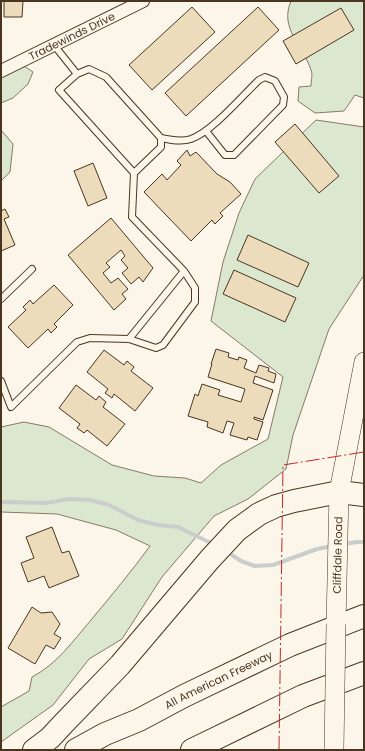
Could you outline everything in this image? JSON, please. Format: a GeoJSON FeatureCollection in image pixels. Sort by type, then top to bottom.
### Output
{"type":"FeatureCollection","features":[{"type":"Feature","properties":{"kind":"highway"},"geometry":{"type":"LineString","coordinates":[[34,750],[50,738],[120,664],[237,530],[259,514],[276,506],[294,501],[339,492],[364,495]]}},
{"type":"Feature","properties":{"kind":"highway","name":"All American Freeway"},"geometry":{"type":"LineString","coordinates":[[76,750],[105,734],[139,720],[290,645],[364,616]]}},
{"type":"Feature","properties":{"kind":"highway"},"geometry":{"type":"LineString","coordinates":[[192,750],[303,696],[364,673]]}},
{"type":"Feature","properties":{"kind":"main road","name":"Cliffdale Road"},"geometry":{"type":"LineString","coordinates":[[334,749],[339,492],[364,362]]}},
{"type":"Feature","properties":{"kind":"street","name":"Tradewinds Drive"},"geometry":{"type":"LineString","coordinates":[[1,71],[143,1]]}},
{"type":"Feature","properties":{"kind":"lane"},"geometry":{"type":"LineString","coordinates":[[54,45],[77,74]]}},
{"type":"Feature","properties":{"kind":"lane"},"geometry":{"type":"LineString","coordinates":[[134,173],[59,90],[77,74],[89,69],[106,77],[161,138],[173,141],[190,139],[206,131],[259,80],[265,77],[274,81],[284,97],[283,106],[234,155],[225,155],[206,131]]}},
{"type":"Feature","properties":{"kind":"lane"},"geometry":{"type":"LineString","coordinates":[[1,381],[11,407],[77,342],[90,338],[129,339],[156,348],[163,345],[195,302],[195,288],[184,271],[132,217],[134,173],[161,147],[161,138]]}},
{"type":"Feature","properties":{"kind":"lane"},"geometry":{"type":"LineString","coordinates":[[1,299],[32,269]]}},
{"type":"Feature","properties":{"kind":"lane"},"geometry":{"type":"LineString","coordinates":[[129,339],[184,271]]}},
{"type":"Feature","properties":{"kind":"green space"},"geometry":{"type":"Polygon","coordinates":[[[291,1],[364,1],[364,98],[355,95],[344,111],[315,113],[298,101],[299,87],[311,86],[312,73],[290,29],[288,11],[291,1]]]}},
{"type":"Feature","properties":{"kind":"green space"},"geometry":{"type":"Polygon","coordinates":[[[24,66],[33,72],[28,84],[13,98],[1,103],[1,75],[24,66]]]}},
{"type":"Feature","properties":{"kind":"green space"},"geometry":{"type":"Polygon","coordinates":[[[316,120],[364,127],[364,275],[329,329],[293,435],[286,469],[248,499],[214,516],[162,577],[122,639],[89,659],[53,705],[1,742],[1,707],[29,691],[32,677],[49,666],[64,652],[150,546],[116,530],[57,514],[1,512],[1,427],[24,422],[49,427],[112,465],[154,476],[185,478],[201,483],[221,465],[268,439],[283,377],[211,321],[223,262],[239,213],[255,179],[316,120]]]}},
{"type":"Feature","properties":{"kind":"green space"},"geometry":{"type":"Polygon","coordinates":[[[1,130],[13,144],[10,172],[1,181],[1,130]]]}},
{"type":"Feature","properties":{"kind":"building"},"geometry":{"type":"Polygon","coordinates":[[[4,1],[23,1],[22,17],[4,17],[4,1]]]}},
{"type":"Feature","properties":{"kind":"building"},"geometry":{"type":"Polygon","coordinates":[[[192,7],[215,32],[152,90],[129,65],[192,7]]]}},
{"type":"Feature","properties":{"kind":"building"},"geometry":{"type":"Polygon","coordinates":[[[258,7],[279,30],[186,116],[165,93],[258,7]]]}},
{"type":"Feature","properties":{"kind":"building"},"geometry":{"type":"Polygon","coordinates":[[[341,8],[354,30],[296,64],[283,41],[341,8]]]}},
{"type":"Feature","properties":{"kind":"building"},"geometry":{"type":"Polygon","coordinates":[[[295,124],[339,176],[319,193],[275,142],[295,124]]]}},
{"type":"Feature","properties":{"kind":"building"},"geometry":{"type":"Polygon","coordinates":[[[187,150],[190,156],[196,152],[217,174],[230,182],[241,194],[220,213],[223,216],[215,224],[212,220],[191,241],[144,192],[162,174],[167,180],[181,165],[177,161],[187,150]]]}},
{"type":"Feature","properties":{"kind":"building"},"geometry":{"type":"Polygon","coordinates":[[[93,163],[107,198],[88,206],[74,171],[93,163]]]}},
{"type":"Feature","properties":{"kind":"building"},"geometry":{"type":"Polygon","coordinates":[[[5,209],[9,217],[4,219],[15,245],[1,251],[1,211],[5,209]]]}},
{"type":"Feature","properties":{"kind":"building"},"geometry":{"type":"Polygon","coordinates":[[[111,218],[153,268],[143,282],[139,277],[131,284],[122,273],[128,268],[121,260],[125,256],[121,250],[106,263],[110,267],[103,273],[111,283],[118,278],[128,289],[122,294],[126,299],[114,310],[68,255],[111,218]]]}},
{"type":"Feature","properties":{"kind":"building"},"geometry":{"type":"Polygon","coordinates":[[[248,235],[309,263],[298,287],[237,260],[248,235]]]}},
{"type":"Feature","properties":{"kind":"building"},"geometry":{"type":"Polygon","coordinates":[[[234,270],[296,298],[285,322],[223,294],[234,270]]]}},
{"type":"Feature","properties":{"kind":"building"},"geometry":{"type":"Polygon","coordinates":[[[54,285],[73,305],[54,324],[57,327],[51,333],[48,329],[28,348],[8,327],[26,310],[23,307],[30,300],[33,304],[54,285]]]}},
{"type":"Feature","properties":{"kind":"building"},"geometry":{"type":"Polygon","coordinates":[[[216,349],[229,353],[228,357],[238,360],[239,357],[247,360],[244,368],[256,373],[259,365],[269,368],[268,371],[276,374],[274,383],[255,376],[253,383],[273,390],[263,420],[254,417],[254,419],[263,422],[257,440],[248,437],[247,440],[230,435],[234,423],[227,421],[223,433],[207,427],[208,422],[188,416],[195,394],[198,396],[202,384],[220,390],[218,395],[241,402],[245,389],[208,377],[216,349]]]}},
{"type":"Feature","properties":{"kind":"building"},"geometry":{"type":"Polygon","coordinates":[[[104,350],[124,365],[127,361],[134,367],[131,371],[153,388],[135,411],[114,394],[112,398],[105,393],[108,389],[87,372],[104,350]]]}},
{"type":"Feature","properties":{"kind":"building"},"geometry":{"type":"Polygon","coordinates":[[[76,385],[96,400],[99,396],[106,402],[103,407],[125,424],[107,446],[87,430],[84,433],[77,428],[80,424],[59,408],[76,385]]]}},
{"type":"Feature","properties":{"kind":"building"},"geometry":{"type":"Polygon","coordinates":[[[52,527],[62,553],[69,551],[79,576],[49,588],[44,576],[28,582],[21,563],[34,558],[26,537],[52,527]]]}},
{"type":"Feature","properties":{"kind":"building"},"geometry":{"type":"Polygon","coordinates":[[[32,607],[41,613],[52,612],[60,624],[54,634],[61,638],[54,649],[46,645],[35,664],[8,648],[32,607]]]}},
{"type":"Feature","properties":{"kind":"waterway"},"geometry":{"type":"LineString","coordinates":[[1,502],[46,503],[69,499],[90,500],[109,505],[138,520],[158,525],[178,527],[215,545]]}},
{"type":"Feature","properties":{"kind":"waterway"},"geometry":{"type":"LineString","coordinates":[[343,544],[364,542]]}},
{"type":"Feature","properties":{"kind":"waterway"},"geometry":{"type":"LineString","coordinates":[[226,551],[241,561],[255,566],[273,565],[317,549],[332,546]]}},
{"type":"Feature","properties":{"kind":"power"},"geometry":{"type":"LineString","coordinates":[[279,750],[283,465],[364,452]]}}]}
